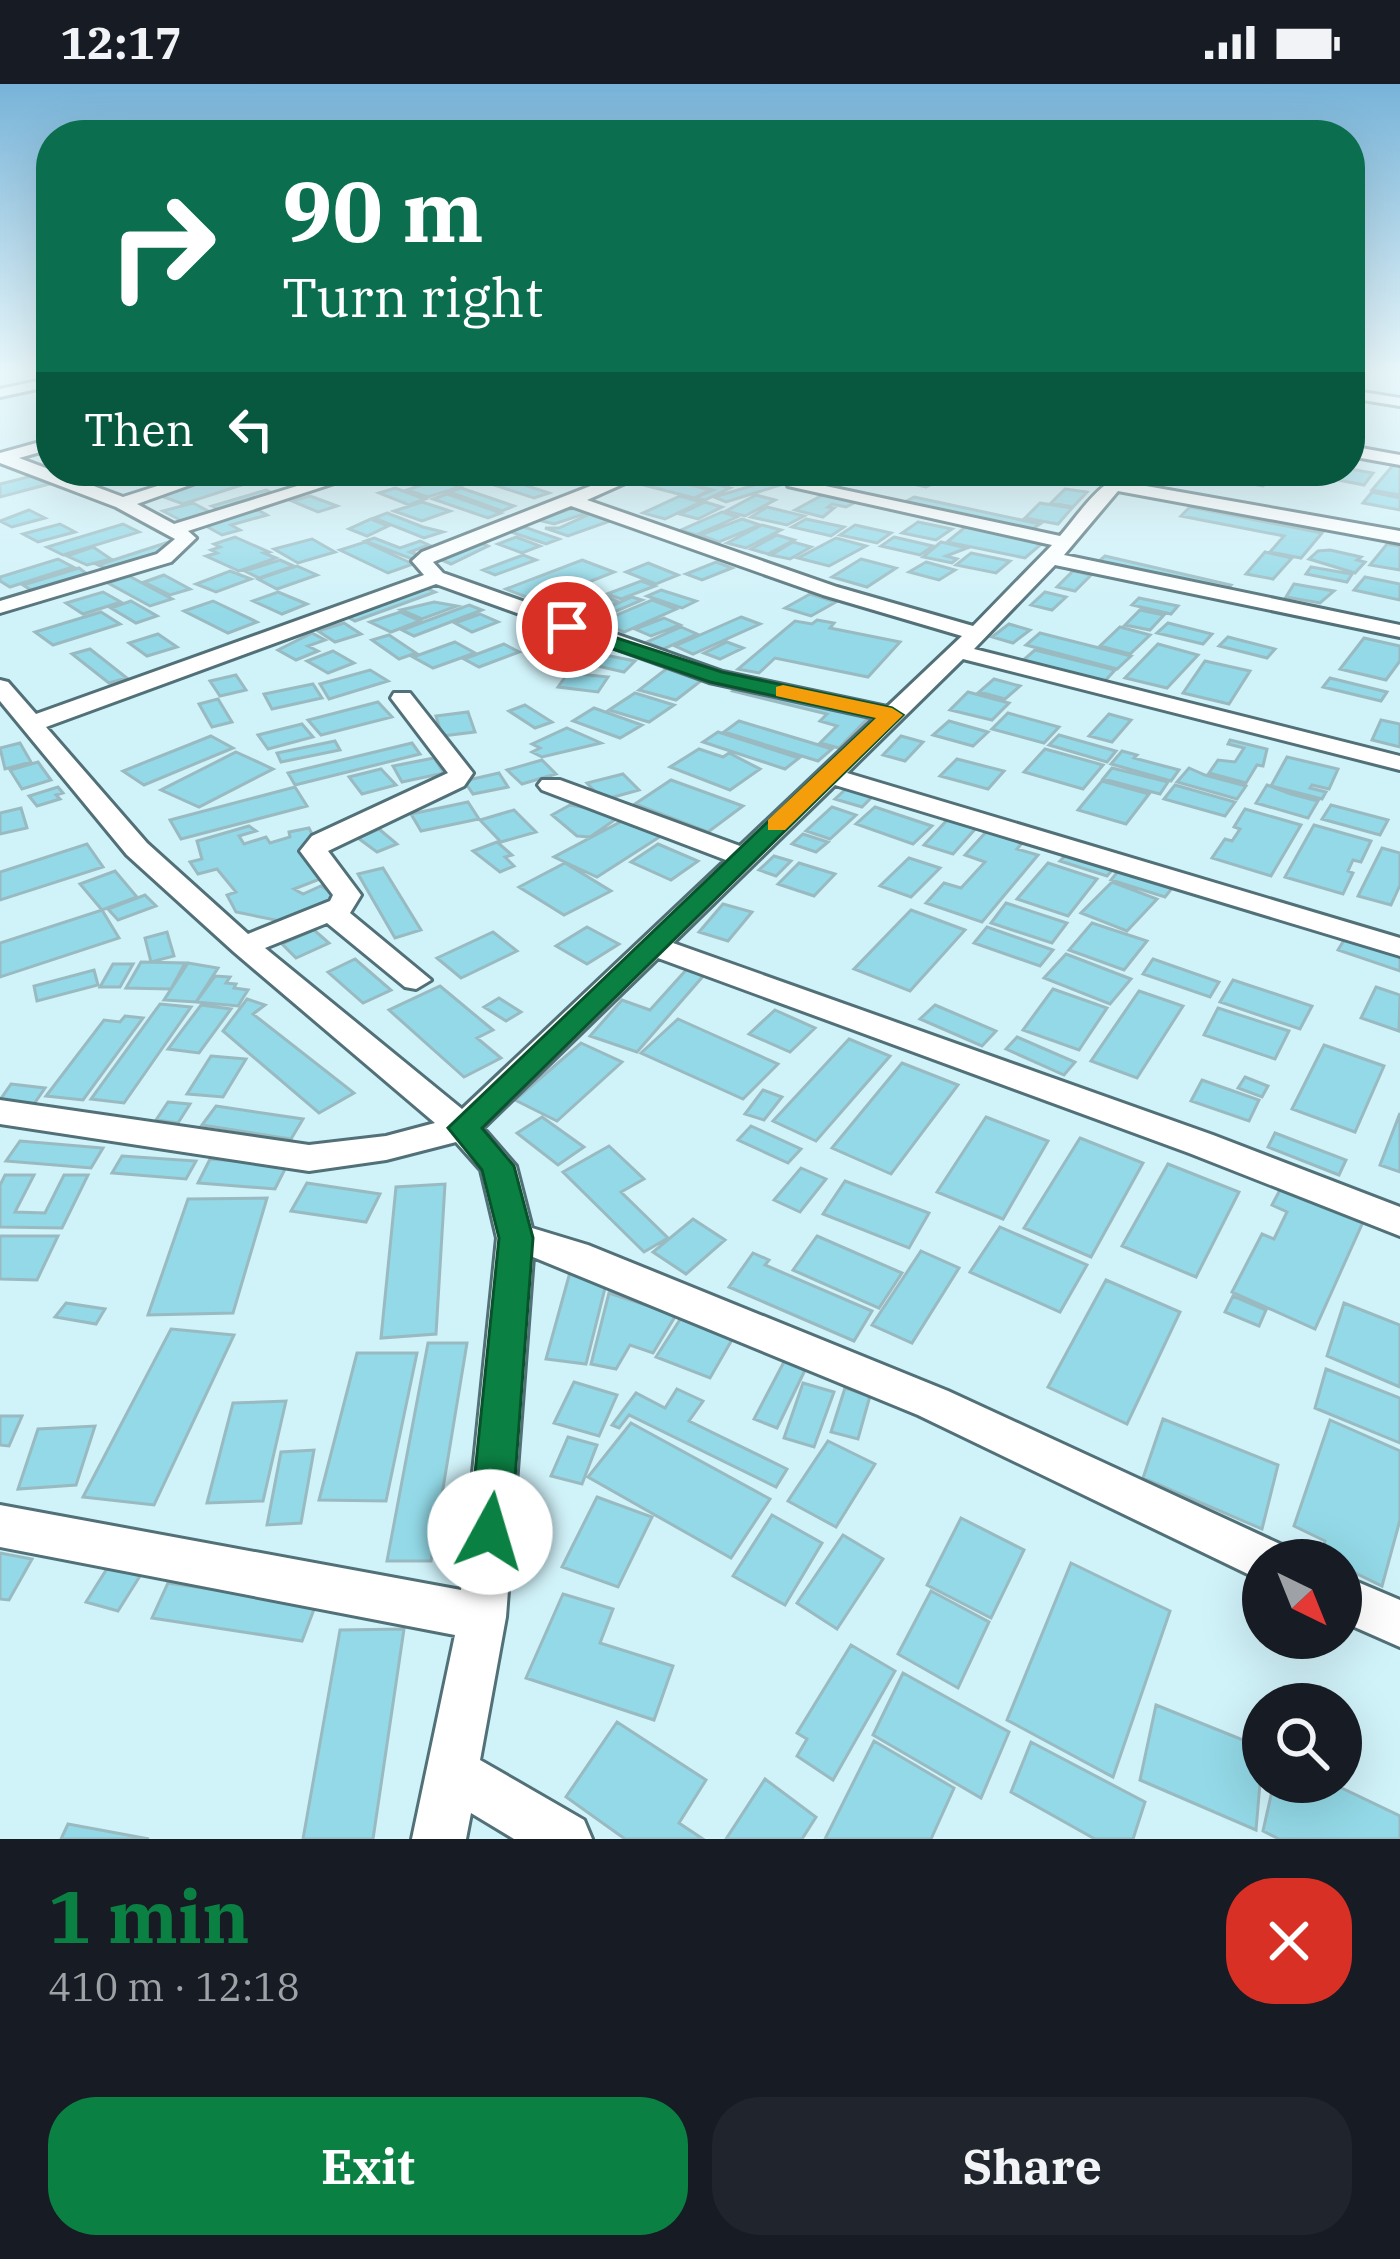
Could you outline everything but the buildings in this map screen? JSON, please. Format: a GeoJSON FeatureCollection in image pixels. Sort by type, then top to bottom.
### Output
{"type":"FeatureCollection","features":[{"type":"Feature","properties":{"kind":"street"},"geometry":{"type":"LineString","coordinates":[[1365,454],[1400,460]]}},
{"type":"Feature","properties":{"kind":"street"},"geometry":{"type":"LineString","coordinates":[[1,458],[36,471]]}},
{"type":"Feature","properties":{"kind":"street"},"geometry":{"type":"LineString","coordinates":[[0,607],[164,558],[187,538],[122,503],[76,486]]}},
{"type":"Feature","properties":{"kind":"street"},"geometry":{"type":"LineString","coordinates":[[122,503],[175,486]]}},
{"type":"Feature","properties":{"kind":"street"},"geometry":{"type":"LineString","coordinates":[[172,530],[314,486]]}},
{"type":"Feature","properties":{"kind":"street"},"geometry":{"type":"LineString","coordinates":[[606,486],[422,561],[436,577],[717,677],[892,715]]}},
{"type":"Feature","properties":{"kind":"street"},"geometry":{"type":"LineString","coordinates":[[809,486],[1400,631]]}},
{"type":"Feature","properties":{"kind":"street"},"geometry":{"type":"LineString","coordinates":[[0,1112],[309,1158],[386,1148],[463,1128],[967,642],[1117,486]]}},
{"type":"Feature","properties":{"kind":"street"},"geometry":{"type":"LineString","coordinates":[[1175,486],[1400,537]]}},
{"type":"Feature","properties":{"kind":"street"},"geometry":{"type":"LineString","coordinates":[[570,500],[967,642],[1400,763]]}},
{"type":"Feature","properties":{"kind":"street"},"geometry":{"type":"LineString","coordinates":[[34,723],[436,577]]}},
{"type":"Feature","properties":{"kind":"street"},"geometry":{"type":"LineString","coordinates":[[0,687],[137,849],[244,946],[463,1128],[498,1166],[516,1238],[482,1617],[440,1839]]}},
{"type":"Feature","properties":{"kind":"street"},"geometry":{"type":"LineString","coordinates":[[244,946],[342,906],[347,895],[314,850],[321,842],[455,782],[461,772],[402,698]]}},
{"type":"Feature","properties":{"kind":"street"},"geometry":{"type":"LineString","coordinates":[[828,775],[1400,947]]}},
{"type":"Feature","properties":{"kind":"street"},"geometry":{"type":"LineString","coordinates":[[550,785],[743,857]]}},
{"type":"Feature","properties":{"kind":"street"},"geometry":{"type":"LineString","coordinates":[[330,911],[416,980]]}},
{"type":"Feature","properties":{"kind":"street"},"geometry":{"type":"LineString","coordinates":[[652,946],[1201,1144],[1400,1222]]}},
{"type":"Feature","properties":{"kind":"street"},"geometry":{"type":"LineString","coordinates":[[516,1238],[575,1255],[933,1403],[1242,1549]]}},
{"type":"Feature","properties":{"kind":"street"},"geometry":{"type":"LineString","coordinates":[[0,1526],[482,1617]]}},
{"type":"Feature","properties":{"kind":"street"},"geometry":{"type":"LineString","coordinates":[[1362,1607],[1400,1624]]}},
{"type":"Feature","properties":{"kind":"street"},"geometry":{"type":"LineString","coordinates":[[453,1773],[565,1839]]}},
{"type":"Feature","properties":{"kind":"slow traffic"},"geometry":{"type":"LineString","coordinates":[[776,825],[892,715],[783,691]]}},
{"type":"Feature","properties":{"kind":"route"},"geometry":{"type":"LineString","coordinates":[[490,1532],[516,1238],[498,1166],[463,1128],[892,715],[717,677],[567,627]]}}]}
